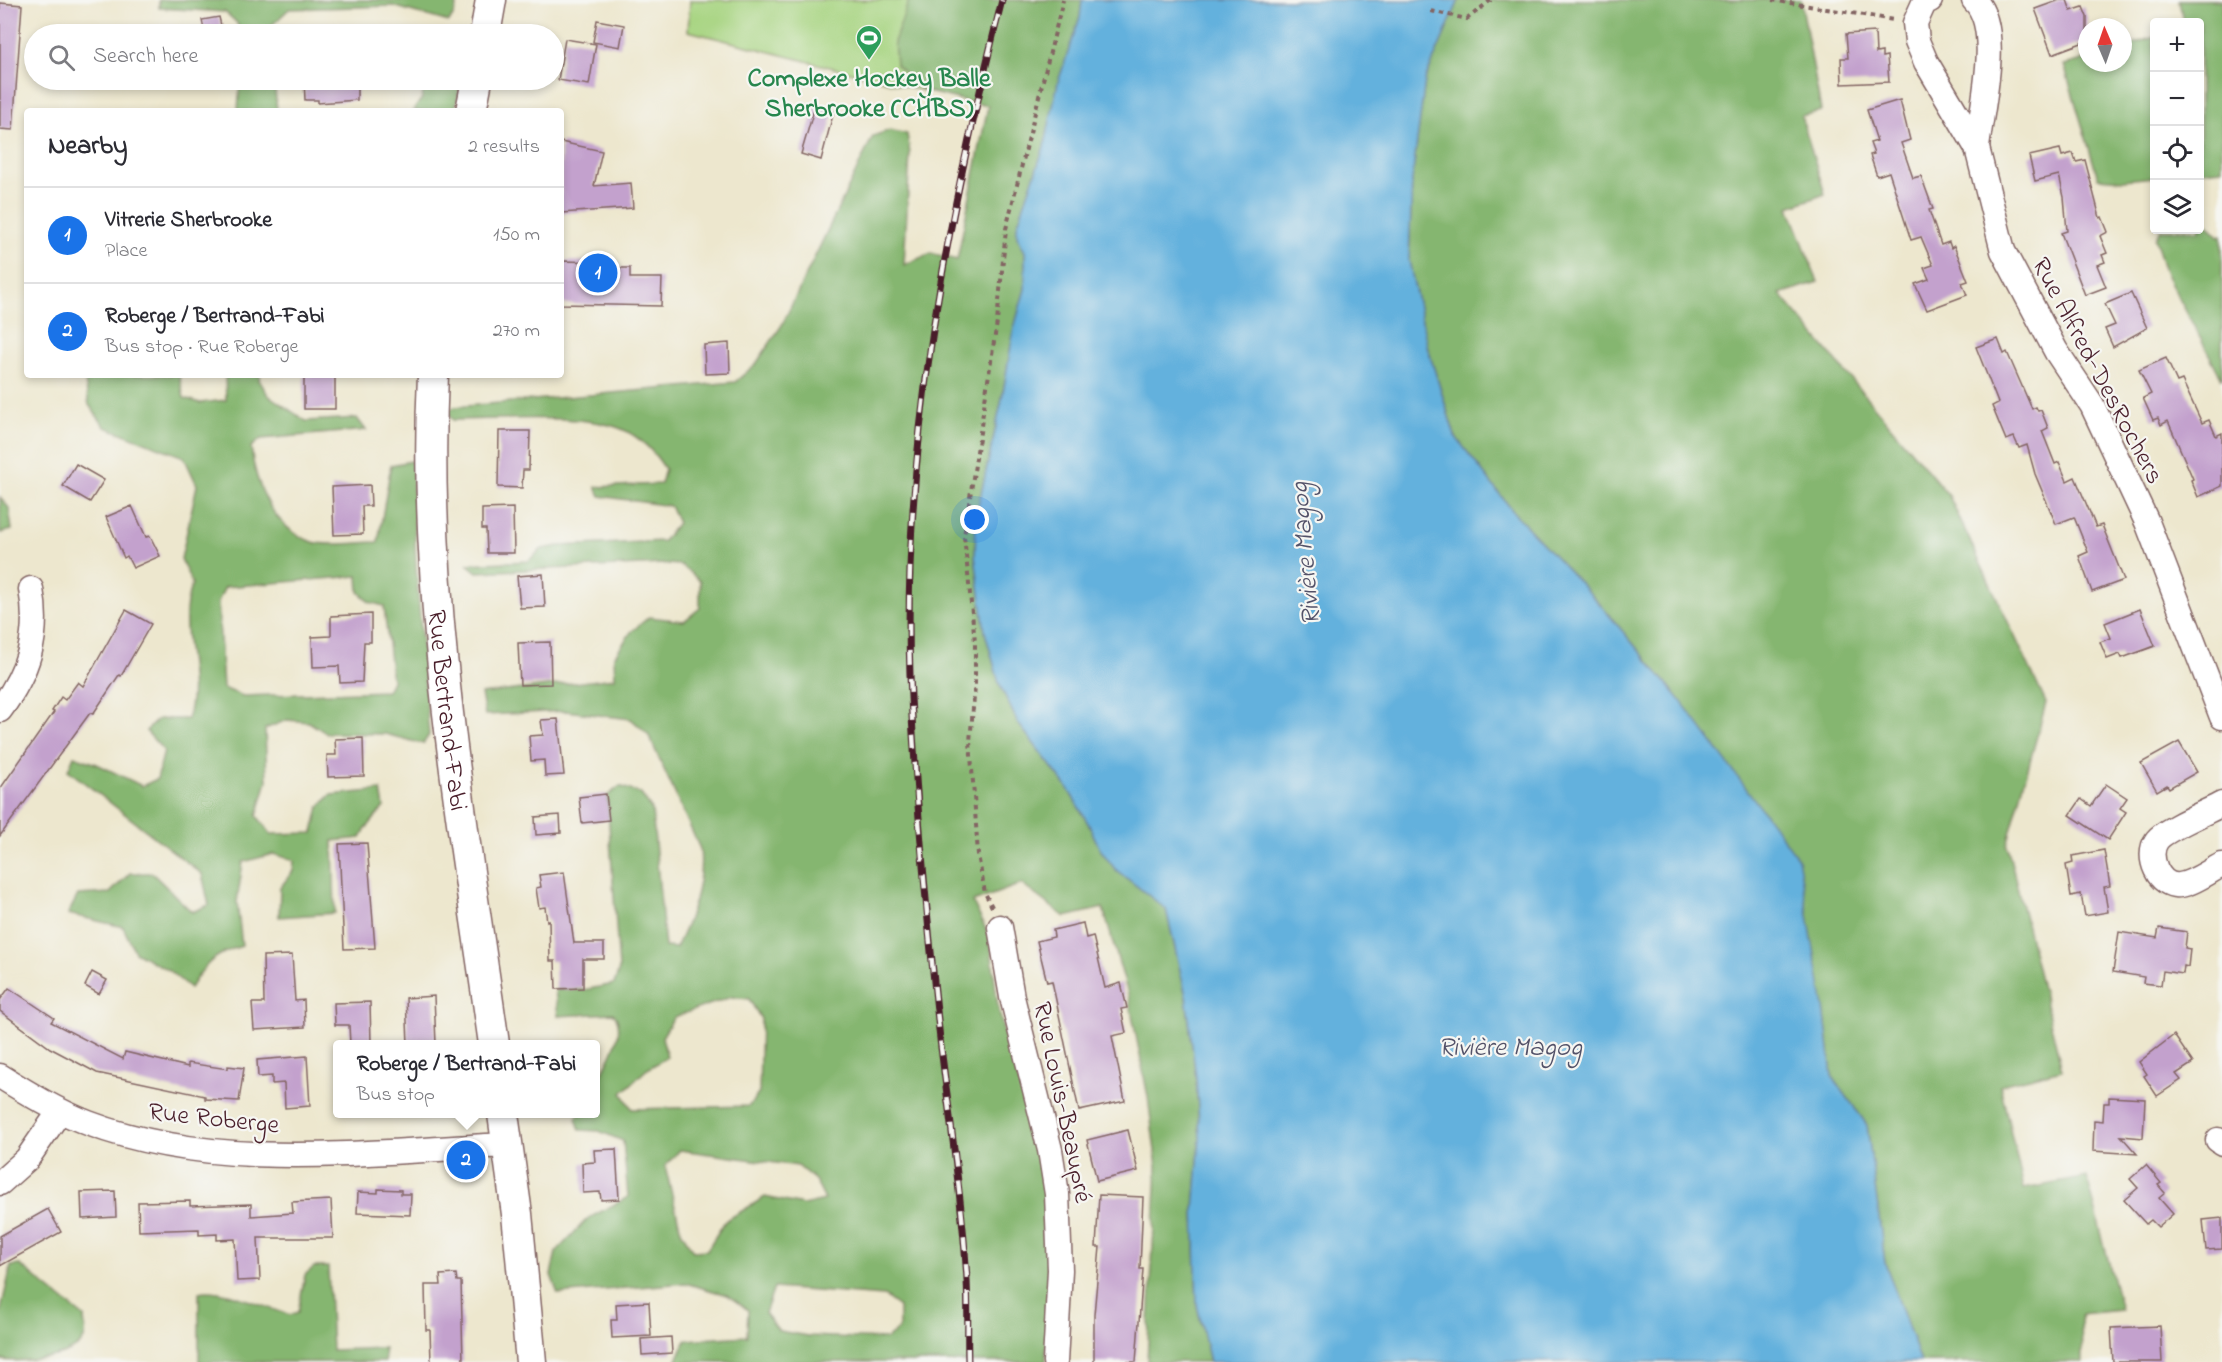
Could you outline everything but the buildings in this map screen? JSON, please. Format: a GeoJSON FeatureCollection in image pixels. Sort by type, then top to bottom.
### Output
{"type":"FeatureCollection","features":[{"type":"Feature","properties":{"kind":"street"},"geometry":{"type":"LineString","coordinates":[[487,24],[491,0]]}},
{"type":"Feature","properties":{"kind":"street"},"geometry":{"type":"LineString","coordinates":[[1915,23],[1924,3],[1930,0]]}},
{"type":"Feature","properties":{"kind":"street","name":"Rue Alfred-DesRochers"},"geometry":{"type":"LineString","coordinates":[[1974,0],[1983,9],[1989,30],[1977,148]]}},
{"type":"Feature","properties":{"kind":"street","name":"Rue Alfred-DesRochers"},"geometry":{"type":"LineString","coordinates":[[1915,23],[1917,41],[1926,62],[1977,148],[2003,251],[2050,340],[2092,405],[2122,467],[2147,522],[2222,717]]}},
{"type":"Feature","properties":{"kind":"street"},"geometry":{"type":"LineString","coordinates":[[472,108],[475,90]]}},
{"type":"Feature","properties":{"kind":"street","name":"Rue Bertrand-Fabi"},"geometry":{"type":"LineString","coordinates":[[433,378],[431,472],[438,618],[449,718],[493,1040]]}},
{"type":"Feature","properties":{"kind":"street"},"geometry":{"type":"LineString","coordinates":[[0,710],[26,669],[32,650],[36,630],[31,589]]}},
{"type":"Feature","properties":{"kind":"street"},"geometry":{"type":"LineString","coordinates":[[2222,804],[2166,833],[2157,840],[2152,851],[2154,864],[2160,876],[2168,883],[2179,885],[2222,865]]}},
{"type":"Feature","properties":{"kind":"street","name":"Rue Louis-Beaupré"},"geometry":{"type":"LineString","coordinates":[[1000,927],[1012,996],[1050,1150],[1057,1194],[1060,1270],[1055,1362]]}},
{"type":"Feature","properties":{"kind":"street","name":"Rue Roberge"},"geometry":{"type":"LineString","coordinates":[[0,1076],[60,1112],[133,1137],[188,1148],[279,1155],[508,1145]]}},
{"type":"Feature","properties":{"kind":"street"},"geometry":{"type":"LineString","coordinates":[[0,1183],[27,1159],[60,1112]]}},
{"type":"Feature","properties":{"kind":"street"},"geometry":{"type":"LineString","coordinates":[[504,1118],[531,1362]]}},
{"type":"Feature","properties":{"kind":"path"},"geometry":{"type":"LineString","coordinates":[[1000,927],[985,892],[978,855],[970,741],[975,686],[975,642],[964,536],[997,321],[1006,229],[1063,0]]}},
{"type":"Feature","properties":{"kind":"path"},"geometry":{"type":"LineString","coordinates":[[1431,11],[1467,19],[1491,0]]}},
{"type":"Feature","properties":{"kind":"path"},"geometry":{"type":"LineString","coordinates":[[1772,0],[1915,23]]}},
{"type":"Feature","properties":{"kind":"green space"},"geometry":{"type":"Polygon","coordinates":[[[159,0],[458,0],[449,22],[393,6],[289,9],[273,24],[237,24],[225,12],[159,8],[159,0]]]}},
{"type":"Feature","properties":{"kind":"green space","name":"Complexe Hockey Balle Sherbrooke (CHBS)"},"geometry":{"type":"Polygon","coordinates":[[[690,0],[950,0],[924,91],[688,31],[690,0]]]}},
{"type":"Feature","properties":{"kind":"green space"},"geometry":{"type":"Polygon","coordinates":[[[909,0],[1082,0],[1080,17],[1058,82],[1045,144],[1017,226],[1017,236],[1025,252],[1025,289],[1014,328],[1001,404],[976,516],[975,556],[985,632],[999,683],[1018,723],[1067,787],[1100,849],[1115,869],[1166,909],[1186,996],[1196,1078],[1200,1138],[1194,1209],[1197,1305],[1210,1362],[1147,1362],[1157,1167],[1148,1097],[1128,994],[1103,908],[1065,917],[1021,884],[973,902],[990,938],[997,1000],[1005,1039],[1040,1148],[1050,1206],[1046,1362],[676,1362],[686,1340],[747,1336],[748,1310],[727,1295],[685,1283],[558,1294],[551,1275],[556,1252],[587,1219],[628,1197],[623,1141],[599,1131],[580,1130],[576,1118],[600,1118],[600,1078],[617,1039],[619,1029],[617,1020],[613,1013],[558,1016],[555,990],[584,990],[614,984],[619,969],[607,796],[620,786],[641,794],[652,810],[665,947],[676,948],[687,925],[698,887],[700,849],[648,734],[631,719],[566,711],[485,715],[481,694],[615,678],[614,657],[631,632],[649,617],[684,621],[700,608],[700,581],[681,565],[665,564],[477,572],[467,564],[528,561],[542,549],[559,546],[663,541],[678,523],[670,506],[600,496],[596,487],[661,484],[665,469],[644,443],[626,431],[610,425],[566,419],[453,420],[445,411],[455,407],[735,382],[756,364],[782,325],[873,136],[890,130],[907,134],[910,153],[904,265],[931,253],[957,260],[988,106],[924,91],[896,65],[894,42],[909,0]],[[731,997],[674,1017],[662,1037],[667,1057],[646,1070],[622,1093],[632,1109],[749,1106],[759,1093],[761,1019],[749,999],[731,997]],[[680,1150],[665,1166],[681,1231],[693,1251],[707,1250],[725,1221],[765,1197],[803,1205],[825,1200],[815,1180],[798,1166],[680,1150]],[[774,1288],[765,1313],[779,1331],[808,1336],[886,1339],[899,1329],[899,1307],[884,1296],[774,1288]]]}},
{"type":"Feature","properties":{"kind":"green space"},"geometry":{"type":"Polygon","coordinates":[[[1459,0],[1801,0],[1821,111],[1801,116],[1825,194],[1789,207],[1818,282],[1780,294],[1949,496],[2046,703],[2007,845],[2062,1070],[2000,1085],[2024,1189],[2087,1177],[2121,1310],[2081,1314],[2082,1362],[1921,1362],[1885,1263],[1867,1125],[1832,1076],[1824,1007],[1678,697],[1598,602],[1515,514],[1455,436],[1428,349],[1409,261],[1412,180],[1425,80],[1459,0]]]}},
{"type":"Feature","properties":{"kind":"green space"},"geometry":{"type":"Polygon","coordinates":[[[2179,0],[2222,0],[2222,169],[2204,171],[2204,18],[2182,18],[2179,0]]]}},
{"type":"Feature","properties":{"kind":"green space"},"geometry":{"type":"Polygon","coordinates":[[[2150,38],[2150,177],[2123,180],[2098,178],[2064,65],[2078,61],[2078,72],[2132,72],[2132,44],[2150,38]]]}},
{"type":"Feature","properties":{"kind":"green space"},"geometry":{"type":"Polygon","coordinates":[[[239,90],[275,90],[277,108],[238,108],[239,90]]]}},
{"type":"Feature","properties":{"kind":"green space"},"geometry":{"type":"Polygon","coordinates":[[[423,90],[459,90],[456,108],[415,108],[422,98],[423,90]]]}},
{"type":"Feature","properties":{"kind":"green space"},"geometry":{"type":"Polygon","coordinates":[[[2204,221],[2219,236],[2222,235],[2222,379],[2165,272],[2155,238],[2158,234],[2204,234],[2204,221]]]}},
{"type":"Feature","properties":{"kind":"green space"},"geometry":{"type":"Polygon","coordinates":[[[84,378],[180,378],[184,398],[200,403],[226,400],[225,378],[259,378],[268,395],[306,421],[357,418],[366,430],[261,439],[251,447],[262,490],[277,516],[299,536],[319,543],[378,542],[391,465],[412,461],[416,567],[429,735],[423,744],[385,734],[326,733],[309,722],[287,720],[265,729],[267,781],[257,816],[271,834],[313,833],[319,807],[331,795],[381,790],[384,807],[361,838],[333,841],[335,913],[279,917],[280,888],[293,871],[294,860],[273,854],[243,862],[237,902],[242,946],[217,956],[201,972],[190,988],[168,970],[135,952],[123,927],[68,914],[78,895],[110,893],[130,873],[152,873],[192,912],[209,905],[202,874],[68,770],[74,756],[97,764],[142,786],[157,779],[164,751],[146,731],[158,719],[187,719],[191,703],[192,686],[186,617],[187,600],[192,584],[181,559],[197,485],[184,457],[105,427],[89,405],[84,378]],[[358,576],[225,587],[218,602],[223,688],[243,696],[387,691],[392,681],[384,606],[369,602],[359,592],[358,576]]]}},
{"type":"Feature","properties":{"kind":"green space"},"geometry":{"type":"Polygon","coordinates":[[[0,497],[9,508],[12,530],[0,533],[0,497]]]}},
{"type":"Feature","properties":{"kind":"green space"},"geometry":{"type":"Polygon","coordinates":[[[20,1265],[84,1317],[85,1336],[72,1350],[34,1360],[0,1360],[0,1314],[11,1266],[20,1265]]]}},
{"type":"Feature","properties":{"kind":"green space"},"geometry":{"type":"Polygon","coordinates":[[[314,1267],[328,1267],[332,1350],[384,1348],[385,1362],[199,1362],[199,1292],[219,1292],[231,1295],[290,1315],[298,1312],[305,1275],[314,1267]]]}},
{"type":"Feature","properties":{"kind":"water","name":"Rivière Magog"},"geometry":{"type":"Polygon","coordinates":[[[1082,0],[1459,0],[1425,80],[1412,180],[1409,261],[1428,349],[1455,436],[1515,514],[1598,602],[1678,697],[1798,858],[1824,1007],[1832,1076],[1867,1125],[1885,1263],[1921,1362],[1210,1362],[1197,1305],[1194,1209],[1200,1138],[1196,1078],[1186,996],[1166,909],[1115,869],[1100,849],[1067,787],[1018,723],[999,683],[985,632],[975,556],[976,516],[1001,404],[1014,328],[1025,289],[1025,252],[1017,236],[1017,226],[1045,144],[1058,82],[1080,17],[1082,0]]]}},
{"type":"Feature","properties":{"kind":"railway"},"geometry":{"type":"LineString","coordinates":[[968,1362],[964,1237],[940,1039],[918,811],[910,675],[909,590],[913,504],[932,334],[963,166],[1002,0]]}},
{"type":"Feature","properties":{"kind":"place","name":"Complexe Hockey Balle Sherbrooke (CHBS)"},"geometry":{"type":"Point","coordinates":[869,61]}},
{"type":"Feature","properties":{"kind":"place","name":"Vitrerie Sherbrooke"},"geometry":{"type":"Point","coordinates":[598,273]}},
{"type":"Feature","properties":{"kind":"place","name":"Roberge / Bertrand-Fabi"},"geometry":{"type":"Point","coordinates":[466,1160]}}]}
